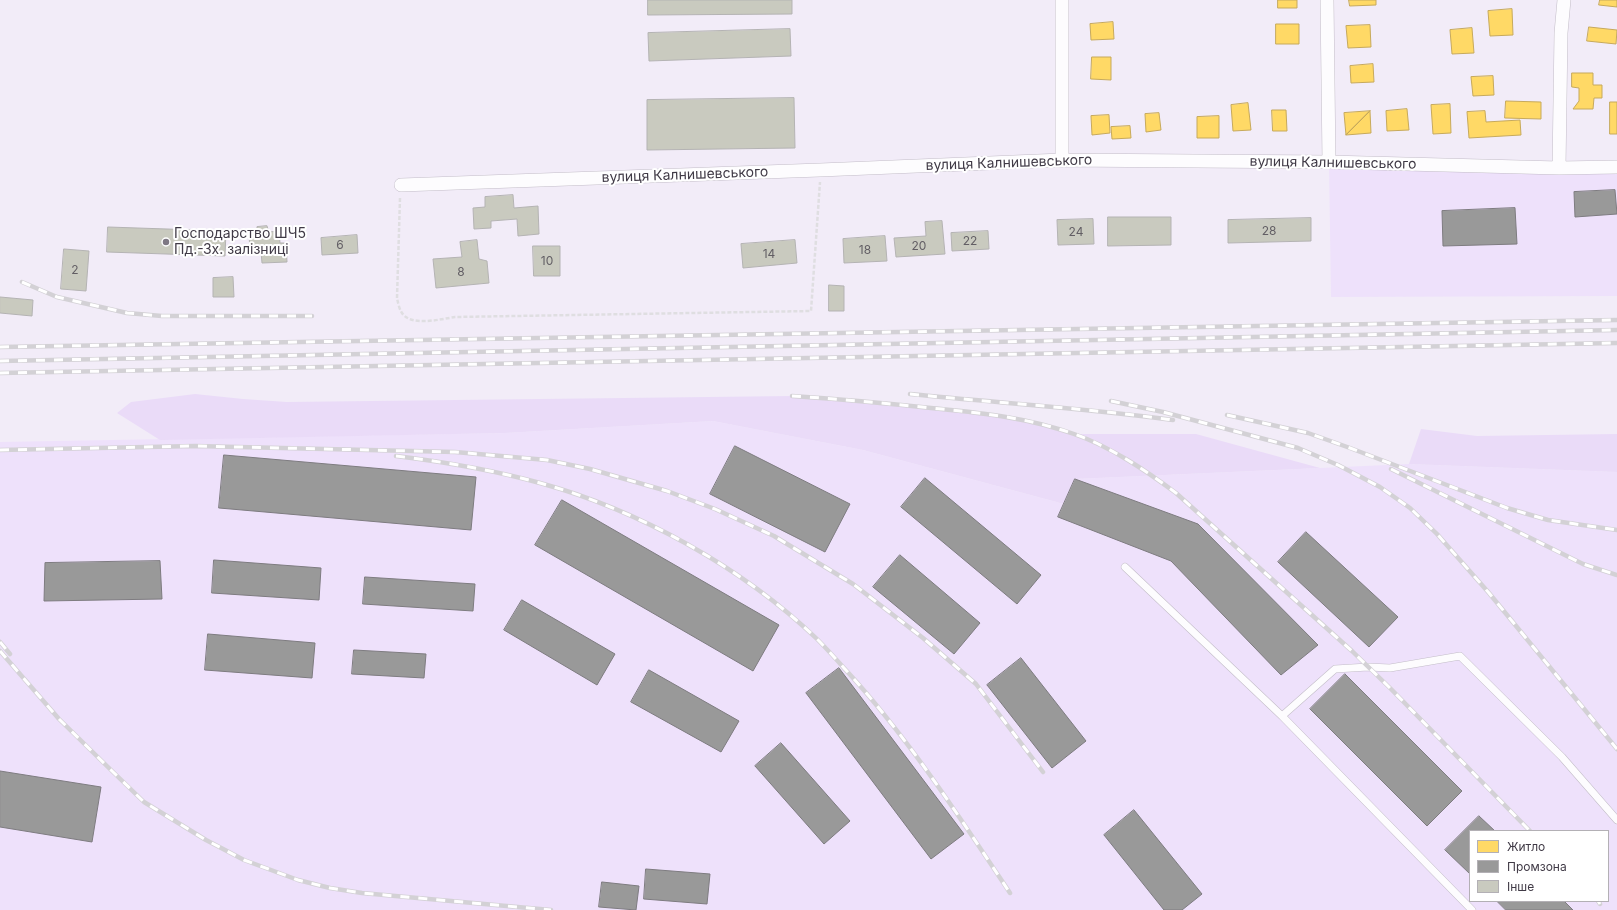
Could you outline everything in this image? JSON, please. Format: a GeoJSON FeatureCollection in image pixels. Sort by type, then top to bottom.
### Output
{"type":"FeatureCollection","features":[{"type":"Feature","properties":{"kind":"street"},"geometry":{"type":"LineString","coordinates":[[1062,0],[1062,160]]}},
{"type":"Feature","properties":{"kind":"street"},"geometry":{"type":"LineString","coordinates":[[1327,0],[1329,162]]}},
{"type":"Feature","properties":{"kind":"street"},"geometry":{"type":"LineString","coordinates":[[1559,168],[1561,33],[1564,0]]}},
{"type":"Feature","properties":{"kind":"street","name":"вулиця Калнишевського"},"geometry":{"type":"LineString","coordinates":[[401,185],[1062,160],[1329,162],[1559,168],[1617,167]]}},
{"type":"Feature","properties":{"kind":"lane"},"geometry":{"type":"LineString","coordinates":[[1125,567],[1282,716],[1472,910]]}},
{"type":"Feature","properties":{"kind":"lane"},"geometry":{"type":"LineString","coordinates":[[1282,716],[1335,669],[1368,667],[1390,668],[1460,656],[1562,757],[1617,820]]}},
{"type":"Feature","properties":{"kind":"path"},"geometry":{"type":"LineString","coordinates":[[401,185],[396,298],[402,313],[411,320],[427,321],[463,316],[811,311],[820,170]]}},
{"type":"Feature","properties":{"kind":"shaded area"},"geometry":{"type":"Polygon","coordinates":[[[1329,162],[1617,167],[1617,296],[1331,297],[1329,162]]]}},
{"type":"Feature","properties":{"kind":"shaded area"},"geometry":{"type":"Polygon","coordinates":[[[195,394],[287,402],[792,396],[853,400],[1014,417],[1075,434],[1196,434],[1320,468],[1075,479],[1064,504],[863,450],[713,421],[505,433],[160,440],[117,413],[131,402],[195,394]]]}},
{"type":"Feature","properties":{"kind":"shaded area"},"geometry":{"type":"Polygon","coordinates":[[[713,421],[863,450],[1064,504],[1075,479],[1409,464],[1617,472],[1617,910],[0,910],[0,442],[505,433],[713,421]]]}},
{"type":"Feature","properties":{"kind":"shaded area"},"geometry":{"type":"Polygon","coordinates":[[[1421,429],[1477,436],[1617,434],[1617,472],[1409,464],[1421,429]]]}},
{"type":"Feature","properties":{"kind":"building: Житло"},"geometry":{"type":"Polygon","coordinates":[[[1278,0],[1297,0],[1297,8],[1278,8],[1278,0]]]}},
{"type":"Feature","properties":{"kind":"building: Житло"},"geometry":{"type":"Polygon","coordinates":[[[1349,0],[1376,0],[1376,5],[1350,6],[1349,0]]]}},
{"type":"Feature","properties":{"kind":"building: Житло"},"geometry":{"type":"Polygon","coordinates":[[[1600,0],[1617,0],[1617,7],[1599,5],[1600,0]]]}},
{"type":"Feature","properties":{"kind":"building: Житло"},"geometry":{"type":"Polygon","coordinates":[[[1512,9],[1513,35],[1490,36],[1488,11],[1512,9]]]}},
{"type":"Feature","properties":{"kind":"building: Житло"},"geometry":{"type":"Polygon","coordinates":[[[1113,22],[1114,39],[1091,40],[1090,24],[1113,22]]]}},
{"type":"Feature","properties":{"kind":"building: Житло"},"geometry":{"type":"Polygon","coordinates":[[[1276,24],[1299,24],[1299,44],[1276,44],[1276,24]]]}},
{"type":"Feature","properties":{"kind":"building: Житло"},"geometry":{"type":"Polygon","coordinates":[[[1370,25],[1371,47],[1348,48],[1346,26],[1370,25]]]}},
{"type":"Feature","properties":{"kind":"building: Житло"},"geometry":{"type":"Polygon","coordinates":[[[1589,27],[1617,30],[1616,44],[1587,41],[1589,27]]]}},
{"type":"Feature","properties":{"kind":"building: Житло"},"geometry":{"type":"Polygon","coordinates":[[[1472,28],[1474,53],[1452,54],[1450,30],[1472,28]]]}},
{"type":"Feature","properties":{"kind":"building: Житло"},"geometry":{"type":"Polygon","coordinates":[[[1092,57],[1111,57],[1111,80],[1091,79],[1092,57]]]}},
{"type":"Feature","properties":{"kind":"building: Житло"},"geometry":{"type":"Polygon","coordinates":[[[1373,64],[1374,82],[1351,83],[1350,66],[1373,64]]]}},
{"type":"Feature","properties":{"kind":"building: Житло"},"geometry":{"type":"Polygon","coordinates":[[[1572,73],[1593,73],[1593,85],[1602,85],[1602,98],[1594,98],[1593,109],[1573,109],[1579,101],[1579,88],[1572,87],[1572,73]]]}},
{"type":"Feature","properties":{"kind":"building: Житло"},"geometry":{"type":"Polygon","coordinates":[[[1493,76],[1494,95],[1473,96],[1471,77],[1493,76]]]}},
{"type":"Feature","properties":{"kind":"building: Житло"},"geometry":{"type":"Polygon","coordinates":[[[1506,101],[1541,102],[1541,119],[1505,118],[1506,101]]]}},
{"type":"Feature","properties":{"kind":"building: Житло"},"geometry":{"type":"Polygon","coordinates":[[[1610,102],[1617,102],[1617,134],[1610,134],[1610,102]]]}},
{"type":"Feature","properties":{"kind":"building: Житло"},"geometry":{"type":"Polygon","coordinates":[[[1248,103],[1251,130],[1233,131],[1231,105],[1248,103]]]}},
{"type":"Feature","properties":{"kind":"building: Житло"},"geometry":{"type":"Polygon","coordinates":[[[1450,104],[1451,133],[1433,134],[1431,105],[1450,104]]]}},
{"type":"Feature","properties":{"kind":"building: Житло"},"geometry":{"type":"Polygon","coordinates":[[[1407,109],[1409,130],[1387,131],[1386,111],[1407,109]]]}},
{"type":"Feature","properties":{"kind":"building: Житло"},"geometry":{"type":"Polygon","coordinates":[[[1272,110],[1286,110],[1287,131],[1273,131],[1272,110]]]}},
{"type":"Feature","properties":{"kind":"building: Житло"},"geometry":{"type":"Polygon","coordinates":[[[1370,111],[1346,135],[1344,113],[1370,111]]]}},
{"type":"Feature","properties":{"kind":"building: Житло"},"geometry":{"type":"Polygon","coordinates":[[[1370,111],[1371,133],[1346,135],[1370,111]]]}},
{"type":"Feature","properties":{"kind":"building: Житло"},"geometry":{"type":"Polygon","coordinates":[[[1485,111],[1486,122],[1520,120],[1521,135],[1469,138],[1467,112],[1485,111]]]}},
{"type":"Feature","properties":{"kind":"building: Житло"},"geometry":{"type":"Polygon","coordinates":[[[1159,113],[1161,130],[1146,132],[1145,114],[1159,113]]]}},
{"type":"Feature","properties":{"kind":"building: Житло"},"geometry":{"type":"Polygon","coordinates":[[[1109,115],[1110,133],[1092,135],[1091,116],[1109,115]]]}},
{"type":"Feature","properties":{"kind":"building: Житло"},"geometry":{"type":"Polygon","coordinates":[[[1219,116],[1219,138],[1197,138],[1197,117],[1219,116]]]}},
{"type":"Feature","properties":{"kind":"building: Житло"},"geometry":{"type":"Polygon","coordinates":[[[1130,126],[1131,138],[1112,139],[1111,127],[1130,126]]]}},
{"type":"Feature","properties":{"kind":"building: Промзона"},"geometry":{"type":"Polygon","coordinates":[[[1615,190],[1617,214],[1575,217],[1574,192],[1615,190]]]}},
{"type":"Feature","properties":{"kind":"building: Промзона"},"geometry":{"type":"Polygon","coordinates":[[[1515,208],[1517,244],[1443,246],[1442,211],[1515,208]]]}},
{"type":"Feature","properties":{"kind":"building: Промзона"},"geometry":{"type":"Polygon","coordinates":[[[735,446],[850,504],[825,552],[710,494],[735,446]]]}},
{"type":"Feature","properties":{"kind":"building: Промзона"},"geometry":{"type":"Polygon","coordinates":[[[224,455],[476,477],[471,530],[219,508],[224,455]]]}},
{"type":"Feature","properties":{"kind":"building: Промзона"},"geometry":{"type":"Polygon","coordinates":[[[925,478],[1041,575],[1017,604],[901,507],[925,478]]]}},
{"type":"Feature","properties":{"kind":"building: Промзона"},"geometry":{"type":"Polygon","coordinates":[[[1075,479],[1198,524],[1318,645],[1281,675],[1171,561],[1058,517],[1075,479]]]}},
{"type":"Feature","properties":{"kind":"building: Промзона"},"geometry":{"type":"Polygon","coordinates":[[[562,500],[779,625],[753,671],[535,545],[562,500]]]}},
{"type":"Feature","properties":{"kind":"building: Промзона"},"geometry":{"type":"Polygon","coordinates":[[[1306,532],[1398,617],[1369,647],[1278,562],[1306,532]]]}},
{"type":"Feature","properties":{"kind":"building: Промзона"},"geometry":{"type":"Polygon","coordinates":[[[900,555],[980,623],[954,654],[873,587],[900,555]]]}},
{"type":"Feature","properties":{"kind":"building: Промзона"},"geometry":{"type":"Polygon","coordinates":[[[214,560],[321,568],[319,600],[212,593],[214,560]]]}},
{"type":"Feature","properties":{"kind":"building: Промзона"},"geometry":{"type":"Polygon","coordinates":[[[160,561],[162,599],[44,601],[45,563],[160,561]]]}},
{"type":"Feature","properties":{"kind":"building: Промзона"},"geometry":{"type":"Polygon","coordinates":[[[365,577],[475,584],[473,611],[363,604],[365,577]]]}},
{"type":"Feature","properties":{"kind":"building: Промзона"},"geometry":{"type":"Polygon","coordinates":[[[522,600],[615,654],[597,685],[504,630],[522,600]]]}},
{"type":"Feature","properties":{"kind":"building: Промзона"},"geometry":{"type":"Polygon","coordinates":[[[208,634],[315,643],[312,678],[205,670],[208,634]]]}},
{"type":"Feature","properties":{"kind":"building: Промзона"},"geometry":{"type":"Polygon","coordinates":[[[354,650],[426,654],[424,678],[352,674],[354,650]]]}},
{"type":"Feature","properties":{"kind":"building: Промзона"},"geometry":{"type":"Polygon","coordinates":[[[1021,658],[1086,741],[1052,768],[987,685],[1021,658]]]}},
{"type":"Feature","properties":{"kind":"building: Промзона"},"geometry":{"type":"Polygon","coordinates":[[[839,668],[964,834],[931,859],[806,693],[839,668]]]}},
{"type":"Feature","properties":{"kind":"building: Промзона"},"geometry":{"type":"Polygon","coordinates":[[[649,670],[739,721],[721,752],[631,702],[649,670]]]}},
{"type":"Feature","properties":{"kind":"building: Промзона"},"geometry":{"type":"Polygon","coordinates":[[[1345,674],[1462,791],[1427,826],[1310,709],[1345,674]]]}},
{"type":"Feature","properties":{"kind":"building: Промзона"},"geometry":{"type":"Polygon","coordinates":[[[781,743],[850,821],[824,844],[755,766],[781,743]]]}},
{"type":"Feature","properties":{"kind":"building: Промзона"},"geometry":{"type":"Polygon","coordinates":[[[0,771],[101,787],[92,842],[0,827],[0,771]]]}},
{"type":"Feature","properties":{"kind":"building: Промзона"},"geometry":{"type":"Polygon","coordinates":[[[1134,810],[1202,894],[1182,910],[1164,910],[1104,835],[1134,810]]]}},
{"type":"Feature","properties":{"kind":"building: Промзона"},"geometry":{"type":"Polygon","coordinates":[[[1479,816],[1494,830],[1469,830],[1469,873],[1445,850],[1479,816]]]}},
{"type":"Feature","properties":{"kind":"building: Промзона"},"geometry":{"type":"Polygon","coordinates":[[[646,869],[710,874],[707,904],[644,899],[646,869]]]}},
{"type":"Feature","properties":{"kind":"building: Промзона"},"geometry":{"type":"Polygon","coordinates":[[[602,882],[639,886],[636,910],[599,907],[602,882]]]}},
{"type":"Feature","properties":{"kind":"building: Промзона"},"geometry":{"type":"Polygon","coordinates":[[[1498,902],[1565,902],[1573,910],[1506,910],[1498,902]]]}},
{"type":"Feature","properties":{"kind":"building: Інше"},"geometry":{"type":"Polygon","coordinates":[[[648,0],[792,0],[792,14],[648,15],[648,0]]]}},
{"type":"Feature","properties":{"kind":"building: Інше"},"geometry":{"type":"Polygon","coordinates":[[[790,29],[791,56],[649,61],[648,33],[790,29]]]}},
{"type":"Feature","properties":{"kind":"building: Інше"},"geometry":{"type":"Polygon","coordinates":[[[794,98],[795,148],[647,150],[647,100],[794,98]]]}},
{"type":"Feature","properties":{"kind":"building: Інше"},"geometry":{"type":"Polygon","coordinates":[[[513,195],[514,208],[538,206],[539,234],[518,236],[517,219],[491,221],[491,228],[474,229],[473,208],[485,207],[485,197],[513,195]]]}},
{"type":"Feature","properties":{"kind":"building: Інше"},"geometry":{"type":"Polygon","coordinates":[[[1108,217],[1171,217],[1171,245],[1108,246],[1108,217]]]}},
{"type":"Feature","properties":{"kind":"building: Інше"},"geometry":{"type":"Polygon","coordinates":[[[1311,218],[1311,241],[1228,243],[1228,220],[1311,218]]]}},
{"type":"Feature","properties":{"kind":"building: Інше"},"geometry":{"type":"Polygon","coordinates":[[[1093,219],[1094,244],[1058,245],[1057,220],[1093,219]]]}},
{"type":"Feature","properties":{"kind":"building: Інше"},"geometry":{"type":"Polygon","coordinates":[[[942,221],[945,254],[896,257],[894,238],[926,236],[925,222],[942,221]]]}},
{"type":"Feature","properties":{"kind":"building: Інше"},"geometry":{"type":"Polygon","coordinates":[[[267,226],[269,232],[279,231],[280,243],[286,243],[287,262],[262,263],[261,252],[250,252],[249,234],[257,234],[257,227],[267,226]]]}},
{"type":"Feature","properties":{"kind":"building: Інше","name":"Господарство ШЧ5 Пд.-Зх. залізниці"},"geometry":{"type":"Polygon","coordinates":[[[108,227],[226,231],[225,256],[107,252],[108,227]]]}},
{"type":"Feature","properties":{"kind":"building: Інше"},"geometry":{"type":"Polygon","coordinates":[[[988,231],[989,249],[952,251],[951,233],[988,231]]]}},
{"type":"Feature","properties":{"kind":"building: Інше"},"geometry":{"type":"Polygon","coordinates":[[[357,235],[358,253],[322,255],[321,238],[357,235]]]}},
{"type":"Feature","properties":{"kind":"building: Інше"},"geometry":{"type":"Polygon","coordinates":[[[885,236],[887,261],[844,263],[843,239],[885,236]]]}},
{"type":"Feature","properties":{"kind":"building: Інше"},"geometry":{"type":"Polygon","coordinates":[[[477,240],[479,259],[487,261],[489,283],[436,288],[433,259],[462,257],[460,242],[477,240]]]}},
{"type":"Feature","properties":{"kind":"building: Інше"},"geometry":{"type":"Polygon","coordinates":[[[795,240],[797,263],[743,268],[741,244],[795,240]]]}},
{"type":"Feature","properties":{"kind":"building: Інше"},"geometry":{"type":"Polygon","coordinates":[[[533,246],[560,246],[560,276],[534,276],[533,246]]]}},
{"type":"Feature","properties":{"kind":"building: Інше"},"geometry":{"type":"Polygon","coordinates":[[[64,249],[89,251],[86,291],[61,289],[64,249]]]}},
{"type":"Feature","properties":{"kind":"building: Інше"},"geometry":{"type":"Polygon","coordinates":[[[233,277],[234,297],[213,297],[213,278],[233,277]]]}},
{"type":"Feature","properties":{"kind":"building: Інше"},"geometry":{"type":"Polygon","coordinates":[[[829,285],[844,286],[844,311],[829,311],[829,285]]]}},
{"type":"Feature","properties":{"kind":"building: Інше"},"geometry":{"type":"Polygon","coordinates":[[[0,297],[33,300],[32,316],[0,313],[0,297]]]}},
{"type":"Feature","properties":{"kind":"railway"},"geometry":{"type":"LineString","coordinates":[[22,282],[57,297],[127,313],[162,316],[312,316]]}},
{"type":"Feature","properties":{"kind":"railway"},"geometry":{"type":"LineString","coordinates":[[0,347],[1617,320]]}},
{"type":"Feature","properties":{"kind":"railway"},"geometry":{"type":"LineString","coordinates":[[0,361],[1617,330]]}},
{"type":"Feature","properties":{"kind":"railway"},"geometry":{"type":"LineString","coordinates":[[0,373],[1617,343]]}},
{"type":"Feature","properties":{"kind":"railway"},"geometry":{"type":"LineString","coordinates":[[910,394],[1075,409],[1173,420]]}},
{"type":"Feature","properties":{"kind":"railway"},"geometry":{"type":"LineString","coordinates":[[792,396],[950,410],[1021,420],[1038,423],[1074,434],[1114,452],[1176,493],[1352,651],[1529,830]]}},
{"type":"Feature","properties":{"kind":"railway"},"geometry":{"type":"LineString","coordinates":[[1111,401],[1163,412],[1298,448],[1338,465],[1380,487],[1410,508],[1437,534],[1489,593],[1617,749]]}},
{"type":"Feature","properties":{"kind":"railway"},"geometry":{"type":"LineString","coordinates":[[1227,415],[1308,433],[1507,508],[1548,520],[1617,530]]}},
{"type":"Feature","properties":{"kind":"railway"},"geometry":{"type":"LineString","coordinates":[[0,450],[195,446],[455,452],[547,460],[590,469],[667,491],[715,509],[774,536],[853,584],[923,638],[976,684],[1043,772]]}},
{"type":"Feature","properties":{"kind":"railway"},"geometry":{"type":"LineString","coordinates":[[396,456],[487,470],[522,478],[577,495],[615,509],[688,544],[756,588],[788,613],[817,639],[867,694],[932,777],[1010,893]]}},
{"type":"Feature","properties":{"kind":"railway"},"geometry":{"type":"LineString","coordinates":[[1391,469],[1583,564],[1617,575]]}},
{"type":"Feature","properties":{"kind":"railway"},"geometry":{"type":"LineString","coordinates":[[0,642],[10,654]]}},
{"type":"Feature","properties":{"kind":"railway"},"geometry":{"type":"LineString","coordinates":[[0,651],[59,719],[144,802],[206,840],[244,860],[298,880],[330,888],[362,893],[551,910]]}},
{"type":"Feature","properties":{"kind":"place","name":"Господарство ШЧ5 Пд.-Зх. залізниці"},"geometry":{"type":"Point","coordinates":[166,242]}}]}
